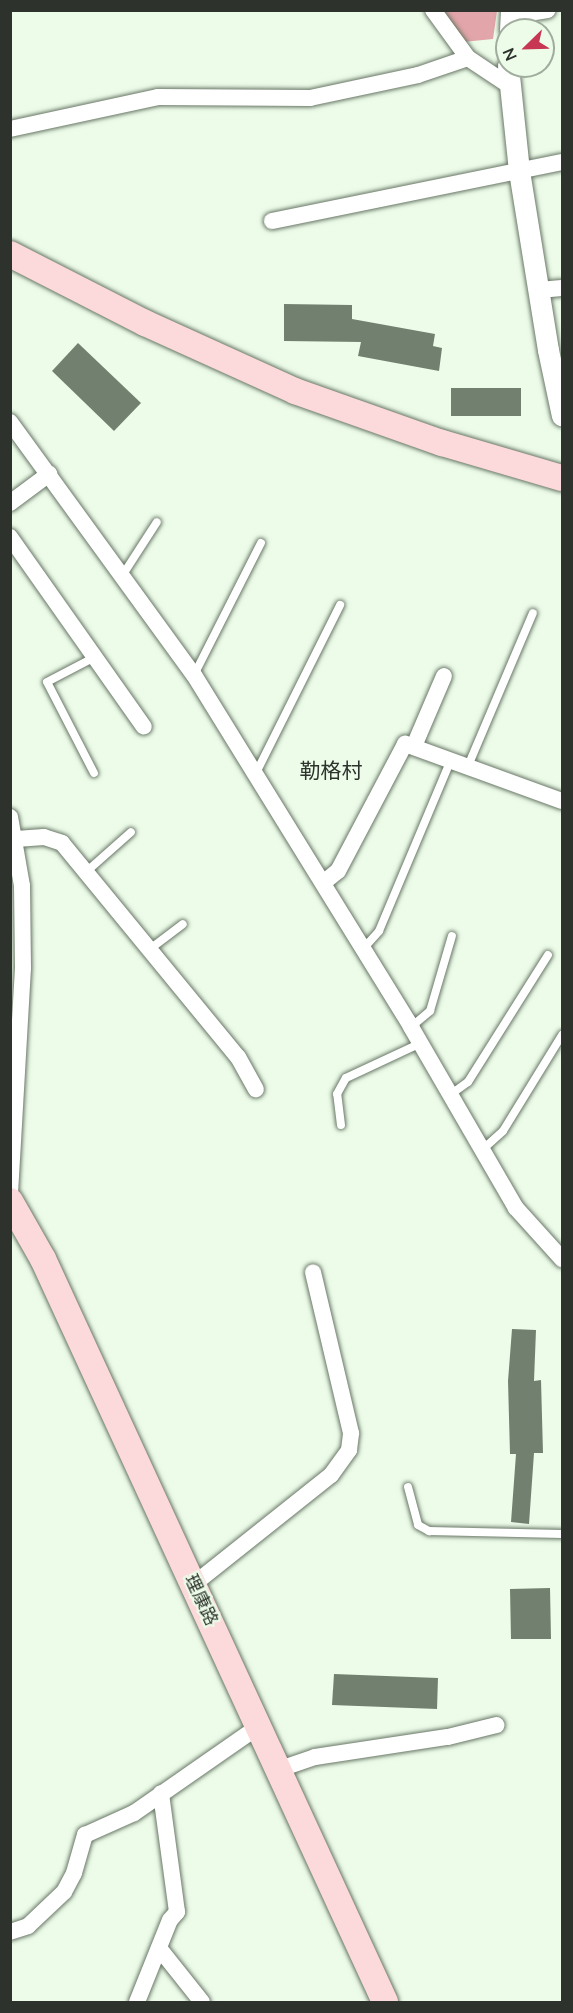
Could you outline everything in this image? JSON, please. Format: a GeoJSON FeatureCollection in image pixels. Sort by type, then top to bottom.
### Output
{"type":"FeatureCollection","features":[{"type":"Feature","properties":{"kind":"main road"},"geometry":{"type":"LineString","coordinates":[[10,254],[145,323],[295,390],[442,443],[562,478]]}},
{"type":"Feature","properties":{"kind":"main road","name":"理康路"},"geometry":{"type":"LineString","coordinates":[[10,1201],[43,1259],[386,2002]]}},
{"type":"Feature","properties":{"kind":"street"},"geometry":{"type":"LineString","coordinates":[[433,10],[468,58],[495,70]]}},
{"type":"Feature","properties":{"kind":"street"},"geometry":{"type":"LineString","coordinates":[[514,18],[548,10]]}},
{"type":"Feature","properties":{"kind":"street"},"geometry":{"type":"LineString","coordinates":[[10,129],[158,97],[310,98],[418,75],[468,58]]}},
{"type":"Feature","properties":{"kind":"street"},"geometry":{"type":"LineString","coordinates":[[507,78],[519,171],[562,416]]}},
{"type":"Feature","properties":{"kind":"street"},"geometry":{"type":"LineString","coordinates":[[272,221],[562,162]]}},
{"type":"Feature","properties":{"kind":"street"},"geometry":{"type":"LineString","coordinates":[[539,291],[562,288]]}},
{"type":"Feature","properties":{"kind":"street"},"geometry":{"type":"LineString","coordinates":[[10,422],[194,675],[421,1043],[526,1223],[562,1259]]}},
{"type":"Feature","properties":{"kind":"street"},"geometry":{"type":"LineString","coordinates":[[10,503],[49,474]]}},
{"type":"Feature","properties":{"kind":"street"},"geometry":{"type":"LineString","coordinates":[[10,537],[144,727]]}},
{"type":"Feature","properties":{"kind":"street"},"geometry":{"type":"LineString","coordinates":[[414,746],[444,676]]}},
{"type":"Feature","properties":{"kind":"street"},"geometry":{"type":"LineString","coordinates":[[323,883],[338,871],[399,749],[405,744],[562,801]]}},
{"type":"Feature","properties":{"kind":"street"},"geometry":{"type":"LineString","coordinates":[[10,817],[16,839],[22,886],[23,977],[10,1191]]}},
{"type":"Feature","properties":{"kind":"street"},"geometry":{"type":"LineString","coordinates":[[16,839],[55,838],[86,872],[238,1057],[256,1089]]}},
{"type":"Feature","properties":{"kind":"street"},"geometry":{"type":"LineString","coordinates":[[194,1584],[331,1474],[350,1450],[351,1433],[313,1272]]}},
{"type":"Feature","properties":{"kind":"street"},"geometry":{"type":"LineString","coordinates":[[280,1769],[315,1757],[448,1737],[497,1725]]}},
{"type":"Feature","properties":{"kind":"street"},"geometry":{"type":"LineString","coordinates":[[10,1932],[28,1926],[64,1892],[74,1873],[85,1835],[134,1813],[259,1726]]}},
{"type":"Feature","properties":{"kind":"street"},"geometry":{"type":"LineString","coordinates":[[137,2002],[159,1948],[177,1912],[161,1794]]}},
{"type":"Feature","properties":{"kind":"street"},"geometry":{"type":"LineString","coordinates":[[159,1948],[202,2002]]}},
{"type":"Feature","properties":{"kind":"lane"},"geometry":{"type":"LineString","coordinates":[[122,576],[157,522]]}},
{"type":"Feature","properties":{"kind":"lane"},"geometry":{"type":"LineString","coordinates":[[194,675],[261,543]]}},
{"type":"Feature","properties":{"kind":"lane"},"geometry":{"type":"LineString","coordinates":[[256,773],[340,605]]}},
{"type":"Feature","properties":{"kind":"lane"},"geometry":{"type":"LineString","coordinates":[[468,766],[533,613]]}},
{"type":"Feature","properties":{"kind":"lane"},"geometry":{"type":"LineString","coordinates":[[94,773],[47,682],[95,657]]}},
{"type":"Feature","properties":{"kind":"lane"},"geometry":{"type":"LineString","coordinates":[[363,948],[379,931],[451,760]]}},
{"type":"Feature","properties":{"kind":"lane"},"geometry":{"type":"LineString","coordinates":[[86,872],[131,832]]}},
{"type":"Feature","properties":{"kind":"lane"},"geometry":{"type":"LineString","coordinates":[[150,949],[183,924]]}},
{"type":"Feature","properties":{"kind":"lane"},"geometry":{"type":"LineString","coordinates":[[411,1027],[430,1011],[452,936]]}},
{"type":"Feature","properties":{"kind":"lane"},"geometry":{"type":"LineString","coordinates":[[450,1095],[468,1082],[548,955]]}},
{"type":"Feature","properties":{"kind":"lane"},"geometry":{"type":"LineString","coordinates":[[482,1150],[502,1131],[562,1035]]}},
{"type":"Feature","properties":{"kind":"lane"},"geometry":{"type":"LineString","coordinates":[[341,1125],[337,1094],[346,1078],[421,1043]]}},
{"type":"Feature","properties":{"kind":"lane"},"geometry":{"type":"LineString","coordinates":[[408,1487],[418,1526],[429,1531],[562,1534]]}},
{"type":"Feature","properties":{"kind":"shaded area"},"geometry":{"type":"Polygon","coordinates":[[[442,11],[497,11],[493,39],[463,42],[442,11]]]}},
{"type":"Feature","properties":{"kind":"building"},"geometry":{"type":"Polygon","coordinates":[[[284,304],[352,305],[352,319],[435,334],[433,346],[442,348],[439,371],[358,356],[361,342],[284,341],[284,304]]]}},
{"type":"Feature","properties":{"kind":"building"},"geometry":{"type":"Polygon","coordinates":[[[78,343],[141,403],[114,431],[52,371],[78,343]]]}},
{"type":"Feature","properties":{"kind":"building"},"geometry":{"type":"Polygon","coordinates":[[[451,388],[521,388],[521,416],[451,416],[451,388]]]}},
{"type":"Feature","properties":{"kind":"building"},"geometry":{"type":"Polygon","coordinates":[[[512,1329],[536,1330],[534,1381],[541,1380],[543,1453],[534,1453],[529,1524],[511,1522],[516,1454],[510,1454],[508,1381],[512,1329]]]}},
{"type":"Feature","properties":{"kind":"building"},"geometry":{"type":"Polygon","coordinates":[[[550,1588],[551,1639],[511,1639],[510,1589],[550,1588]]]}},
{"type":"Feature","properties":{"kind":"building"},"geometry":{"type":"Polygon","coordinates":[[[334,1674],[438,1678],[437,1709],[332,1705],[334,1674]]]}},
{"type":"Feature","properties":{"kind":"district","name":"勒格村"},"geometry":{"type":"Point","coordinates":[331,771]}}]}
